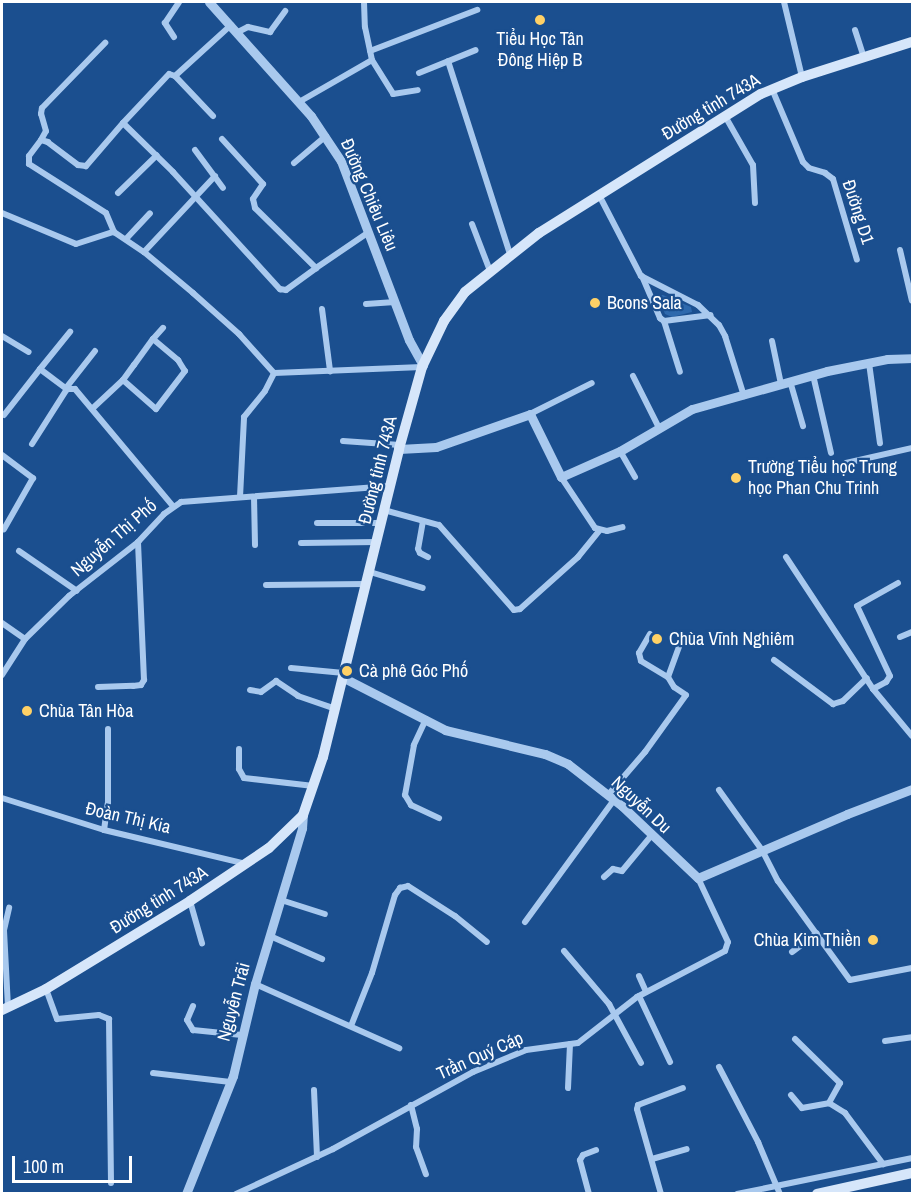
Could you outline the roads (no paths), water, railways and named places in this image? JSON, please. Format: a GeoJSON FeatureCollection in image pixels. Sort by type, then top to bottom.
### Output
{"type":"FeatureCollection","features":[{"type":"Feature","properties":{"kind":"main road","name":"Đường tỉnh 743A"},"geometry":{"type":"LineString","coordinates":[[5,1009],[46,989],[248,864],[286,833],[303,815],[314,786],[344,676],[399,447],[422,366],[444,321],[465,292],[510,255],[599,195],[772,89],[802,77],[912,42]]}},
{"type":"Feature","properties":{"kind":"main road"},"geometry":{"type":"LineString","coordinates":[[817,1194],[912,1173]]}},
{"type":"Feature","properties":{"kind":"street"},"geometry":{"type":"LineString","coordinates":[[174,37],[165,23],[180,2]]}},
{"type":"Feature","properties":{"kind":"street","name":"Đường Chiêu Liêu"},"geometry":{"type":"LineString","coordinates":[[209,2],[235,28],[298,102],[326,136],[341,161],[422,366]]}},
{"type":"Feature","properties":{"kind":"street"},"geometry":{"type":"LineString","coordinates":[[364,2],[365,27],[372,60],[393,94],[418,90]]}},
{"type":"Feature","properties":{"kind":"street"},"geometry":{"type":"LineString","coordinates":[[784,2],[802,77]]}},
{"type":"Feature","properties":{"kind":"street"},"geometry":{"type":"LineString","coordinates":[[370,51],[477,10]]}},
{"type":"Feature","properties":{"kind":"street"},"geometry":{"type":"LineString","coordinates":[[175,76],[235,28],[248,27],[270,32],[285,11]]}},
{"type":"Feature","properties":{"kind":"street"},"geometry":{"type":"LineString","coordinates":[[855,30],[864,58]]}},
{"type":"Feature","properties":{"kind":"street"},"geometry":{"type":"LineString","coordinates":[[105,43],[42,108],[40,114],[46,131],[29,156],[31,168],[101,209],[109,217],[114,232],[144,252],[239,334],[274,373]]}},
{"type":"Feature","properties":{"kind":"street"},"geometry":{"type":"LineString","coordinates":[[419,73],[476,50]]}},
{"type":"Feature","properties":{"kind":"street"},"geometry":{"type":"LineString","coordinates":[[298,102],[372,60]]}},
{"type":"Feature","properties":{"kind":"street"},"geometry":{"type":"LineString","coordinates":[[448,61],[510,255]]}},
{"type":"Feature","properties":{"kind":"street"},"geometry":{"type":"LineString","coordinates":[[41,140],[48,142],[82,167],[88,164],[166,75],[175,76],[213,116]]}},
{"type":"Feature","properties":{"kind":"street","name":"Đường D1"},"geometry":{"type":"LineString","coordinates":[[772,89],[803,162],[808,168],[825,172],[833,179],[857,260]]}},
{"type":"Feature","properties":{"kind":"street"},"geometry":{"type":"LineString","coordinates":[[725,116],[753,165],[755,203]]}},
{"type":"Feature","properties":{"kind":"street"},"geometry":{"type":"LineString","coordinates":[[123,123],[195,195],[280,289],[286,290],[369,232]]}},
{"type":"Feature","properties":{"kind":"street"},"geometry":{"type":"LineString","coordinates":[[294,163],[326,136]]}},
{"type":"Feature","properties":{"kind":"street"},"geometry":{"type":"LineString","coordinates":[[222,139],[263,184],[253,199],[255,208],[316,268]]}},
{"type":"Feature","properties":{"kind":"street"},"geometry":{"type":"LineString","coordinates":[[195,150],[223,188]]}},
{"type":"Feature","properties":{"kind":"street"},"geometry":{"type":"LineString","coordinates":[[118,193],[157,155]]}},
{"type":"Feature","properties":{"kind":"street"},"geometry":{"type":"LineString","coordinates":[[144,252],[215,176]]}},
{"type":"Feature","properties":{"kind":"street"},"geometry":{"type":"LineString","coordinates":[[599,195],[642,276],[660,318],[664,321],[680,372]]}},
{"type":"Feature","properties":{"kind":"street"},"geometry":{"type":"LineString","coordinates":[[2,213],[76,244],[114,232]]}},
{"type":"Feature","properties":{"kind":"street"},"geometry":{"type":"LineString","coordinates":[[126,239],[150,213]]}},
{"type":"Feature","properties":{"kind":"street"},"geometry":{"type":"LineString","coordinates":[[472,224],[490,271]]}},
{"type":"Feature","properties":{"kind":"street"},"geometry":{"type":"LineString","coordinates":[[900,250],[912,301]]}},
{"type":"Feature","properties":{"kind":"street"},"geometry":{"type":"LineString","coordinates":[[642,276],[711,315],[725,336],[744,396]]}},
{"type":"Feature","properties":{"kind":"street"},"geometry":{"type":"LineString","coordinates":[[366,304],[395,302]]}},
{"type":"Feature","properties":{"kind":"street"},"geometry":{"type":"LineString","coordinates":[[322,309],[330,371]]}},
{"type":"Feature","properties":{"kind":"street"},"geometry":{"type":"LineString","coordinates":[[664,321],[711,315]]}},
{"type":"Feature","properties":{"kind":"street"},"geometry":{"type":"LineString","coordinates":[[93,408],[123,380],[163,328]]}},
{"type":"Feature","properties":{"kind":"street"},"geometry":{"type":"LineString","coordinates":[[4,415],[70,332]]}},
{"type":"Feature","properties":{"kind":"street"},"geometry":{"type":"LineString","coordinates":[[2,336],[29,352]]}},
{"type":"Feature","properties":{"kind":"street"},"geometry":{"type":"LineString","coordinates":[[123,380],[156,409],[184,374],[178,360],[153,339]]}},
{"type":"Feature","properties":{"kind":"street"},"geometry":{"type":"LineString","coordinates":[[772,341],[785,382],[803,426]]}},
{"type":"Feature","properties":{"kind":"street"},"geometry":{"type":"LineString","coordinates":[[32,444],[66,389],[96,351]]}},
{"type":"Feature","properties":{"kind":"street"},"geometry":{"type":"LineString","coordinates":[[561,477],[620,451],[692,409],[813,375],[869,363],[912,358]]}},
{"type":"Feature","properties":{"kind":"street"},"geometry":{"type":"LineString","coordinates":[[869,363],[880,443]]}},
{"type":"Feature","properties":{"kind":"street"},"geometry":{"type":"LineString","coordinates":[[274,373],[422,366]]}},
{"type":"Feature","properties":{"kind":"street"},"geometry":{"type":"LineString","coordinates":[[40,369],[66,389],[75,388],[173,506]]}},
{"type":"Feature","properties":{"kind":"street"},"geometry":{"type":"LineString","coordinates":[[240,497],[244,417],[266,391],[274,373]]}},
{"type":"Feature","properties":{"kind":"street"},"geometry":{"type":"LineString","coordinates":[[813,375],[831,453]]}},
{"type":"Feature","properties":{"kind":"street"},"geometry":{"type":"LineString","coordinates":[[633,376],[659,428]]}},
{"type":"Feature","properties":{"kind":"street"},"geometry":{"type":"LineString","coordinates":[[343,441],[399,447],[436,447],[530,414],[592,383]]}},
{"type":"Feature","properties":{"kind":"street"},"geometry":{"type":"LineString","coordinates":[[530,414],[561,477],[598,531]]}},
{"type":"Feature","properties":{"kind":"street"},"geometry":{"type":"LineString","coordinates":[[846,463],[912,448]]}},
{"type":"Feature","properties":{"kind":"street"},"geometry":{"type":"LineString","coordinates":[[620,451],[635,477]]}},
{"type":"Feature","properties":{"kind":"street"},"geometry":{"type":"LineString","coordinates":[[2,455],[33,478],[4,529]]}},
{"type":"Feature","properties":{"kind":"street","name":"Nguyễn Thị Phố"},"geometry":{"type":"LineString","coordinates":[[2,675],[25,639],[77,591],[138,542],[173,506],[190,500],[390,486]]}},
{"type":"Feature","properties":{"kind":"street"},"geometry":{"type":"LineString","coordinates":[[254,497],[255,545]]}},
{"type":"Feature","properties":{"kind":"street"},"geometry":{"type":"LineString","coordinates":[[384,510],[439,525],[514,609],[520,609],[578,556],[598,531],[623,527]]}},
{"type":"Feature","properties":{"kind":"street"},"geometry":{"type":"LineString","coordinates":[[423,521],[418,549],[420,554],[428,557]]}},
{"type":"Feature","properties":{"kind":"street"},"geometry":{"type":"LineString","coordinates":[[317,523],[381,523]]}},
{"type":"Feature","properties":{"kind":"street"},"geometry":{"type":"LineString","coordinates":[[98,687],[141,685],[144,680],[138,542]]}},
{"type":"Feature","properties":{"kind":"street"},"geometry":{"type":"LineString","coordinates":[[301,543],[376,542]]}},
{"type":"Feature","properties":{"kind":"street"},"geometry":{"type":"LineString","coordinates":[[19,551],[77,591]]}},
{"type":"Feature","properties":{"kind":"street"},"geometry":{"type":"LineString","coordinates":[[786,557],[873,689],[912,736]]}},
{"type":"Feature","properties":{"kind":"street"},"geometry":{"type":"LineString","coordinates":[[370,572],[423,588]]}},
{"type":"Feature","properties":{"kind":"street"},"geometry":{"type":"LineString","coordinates":[[873,689],[886,682],[890,676],[857,606],[898,583]]}},
{"type":"Feature","properties":{"kind":"street"},"geometry":{"type":"LineString","coordinates":[[266,585],[367,584]]}},
{"type":"Feature","properties":{"kind":"street"},"geometry":{"type":"LineString","coordinates":[[2,623],[25,639]]}},
{"type":"Feature","properties":{"kind":"street"},"geometry":{"type":"LineString","coordinates":[[900,637],[912,632]]}},
{"type":"Feature","properties":{"kind":"street"},"geometry":{"type":"LineString","coordinates":[[525,922],[611,797],[686,695],[674,687],[668,677],[640,661],[639,652],[650,634]]}},
{"type":"Feature","properties":{"kind":"street"},"geometry":{"type":"LineString","coordinates":[[668,677],[681,642]]}},
{"type":"Feature","properties":{"kind":"street"},"geometry":{"type":"LineString","coordinates":[[774,660],[833,704],[843,701],[867,678]]}},
{"type":"Feature","properties":{"kind":"street","name":"Nguyễn Du"},"geometry":{"type":"LineString","coordinates":[[291,668],[344,676],[456,734],[545,754],[568,764],[611,797],[698,878]]}},
{"type":"Feature","properties":{"kind":"street"},"geometry":{"type":"LineString","coordinates":[[250,690],[261,692],[276,681],[298,696],[335,709]]}},
{"type":"Feature","properties":{"kind":"street"},"geometry":{"type":"LineString","coordinates":[[426,719],[414,745],[405,795],[411,805],[439,818]]}},
{"type":"Feature","properties":{"kind":"street"},"geometry":{"type":"LineString","coordinates":[[104,830],[108,803],[108,729]]}},
{"type":"Feature","properties":{"kind":"street"},"geometry":{"type":"LineString","coordinates":[[239,749],[239,769],[244,778],[314,786]]}},
{"type":"Feature","properties":{"kind":"street"},"geometry":{"type":"LineString","coordinates":[[698,878],[912,789]]}},
{"type":"Feature","properties":{"kind":"street"},"geometry":{"type":"LineString","coordinates":[[719,790],[762,850],[778,881],[850,980],[912,968]]}},
{"type":"Feature","properties":{"kind":"street","name":"Đoàn Thị Kia"},"geometry":{"type":"LineString","coordinates":[[2,798],[104,830],[248,864]]}},
{"type":"Feature","properties":{"kind":"street","name":"Nguyễn Trãi"},"geometry":{"type":"LineString","coordinates":[[186,1194],[230,1082],[303,815]]}},
{"type":"Feature","properties":{"kind":"street"},"geometry":{"type":"LineString","coordinates":[[604,877],[613,869],[622,871],[651,836]]}},
{"type":"Feature","properties":{"kind":"street","name":"Trần Quý Cáp"},"geometry":{"type":"LineString","coordinates":[[236,1194],[317,1157],[473,1072],[526,1050],[570,1044],[584,1039],[639,996],[729,947],[698,878]]}},
{"type":"Feature","properties":{"kind":"street"},"geometry":{"type":"LineString","coordinates":[[351,1026],[372,973],[395,895],[400,888],[408,886],[455,916],[487,942]]}},
{"type":"Feature","properties":{"kind":"street"},"geometry":{"type":"LineString","coordinates":[[281,900],[325,914]]}},
{"type":"Feature","properties":{"kind":"street"},"geometry":{"type":"LineString","coordinates":[[190,901],[202,943]]}},
{"type":"Feature","properties":{"kind":"street"},"geometry":{"type":"LineString","coordinates":[[5,1009],[4,930],[9,908]]}},
{"type":"Feature","properties":{"kind":"street"},"geometry":{"type":"LineString","coordinates":[[792,952],[817,933]]}},
{"type":"Feature","properties":{"kind":"street"},"geometry":{"type":"LineString","coordinates":[[270,936],[322,959]]}},
{"type":"Feature","properties":{"kind":"street"},"geometry":{"type":"LineString","coordinates":[[564,951],[599,990],[615,1013],[641,1063]]}},
{"type":"Feature","properties":{"kind":"street"},"geometry":{"type":"LineString","coordinates":[[639,976],[646,992]]}},
{"type":"Feature","properties":{"kind":"street"},"geometry":{"type":"LineString","coordinates":[[255,984],[399,1048]]}},
{"type":"Feature","properties":{"kind":"street"},"geometry":{"type":"LineString","coordinates":[[46,989],[57,1019],[99,1016],[110,1019],[111,1183]]}},
{"type":"Feature","properties":{"kind":"street"},"geometry":{"type":"LineString","coordinates":[[639,996],[670,1062]]}},
{"type":"Feature","properties":{"kind":"street"},"geometry":{"type":"LineString","coordinates":[[193,1006],[188,1025],[193,1030],[242,1035]]}},
{"type":"Feature","properties":{"kind":"street"},"geometry":{"type":"LineString","coordinates":[[885,1041],[912,1037]]}},
{"type":"Feature","properties":{"kind":"street"},"geometry":{"type":"LineString","coordinates":[[795,1039],[840,1083],[829,1102]]}},
{"type":"Feature","properties":{"kind":"street"},"geometry":{"type":"LineString","coordinates":[[568,1089],[570,1044]]}},
{"type":"Feature","properties":{"kind":"street"},"geometry":{"type":"LineString","coordinates":[[718,1067],[780,1194]]}},
{"type":"Feature","properties":{"kind":"street"},"geometry":{"type":"LineString","coordinates":[[153,1073],[230,1082]]}},
{"type":"Feature","properties":{"kind":"street"},"geometry":{"type":"LineString","coordinates":[[661,1194],[638,1114],[638,1105],[683,1088]]}},
{"type":"Feature","properties":{"kind":"street"},"geometry":{"type":"LineString","coordinates":[[314,1090],[317,1157]]}},
{"type":"Feature","properties":{"kind":"street"},"geometry":{"type":"LineString","coordinates":[[791,1095],[802,1108],[829,1102],[850,1117],[883,1164]]}},
{"type":"Feature","properties":{"kind":"street"},"geometry":{"type":"LineString","coordinates":[[411,1105],[417,1129],[416,1147],[426,1174]]}},
{"type":"Feature","properties":{"kind":"street"},"geometry":{"type":"LineString","coordinates":[[652,1159],[687,1149]]}},
{"type":"Feature","properties":{"kind":"street"},"geometry":{"type":"LineString","coordinates":[[589,1194],[580,1160],[583,1155],[596,1150]]}},
{"type":"Feature","properties":{"kind":"street"},"geometry":{"type":"LineString","coordinates":[[737,1194],[912,1158]]}},
{"type":"Feature","properties":{"kind":"place","name":"Tiểu Học Tân Đông Hiệp B"},"geometry":{"type":"Point","coordinates":[540,20]}},
{"type":"Feature","properties":{"kind":"place","name":"Bcons Sala"},"geometry":{"type":"Point","coordinates":[595,303]}},
{"type":"Feature","properties":{"kind":"place","name":"Trường Tiểu học Trung học Phan Chu Trinh"},"geometry":{"type":"Point","coordinates":[736,478]}},
{"type":"Feature","properties":{"kind":"place","name":"Chùa Vĩnh Nghiêm"},"geometry":{"type":"Point","coordinates":[657,639]}},
{"type":"Feature","properties":{"kind":"place","name":"Cà phê Góc Phố"},"geometry":{"type":"Point","coordinates":[347,671]}},
{"type":"Feature","properties":{"kind":"place","name":"Chùa Tân Hòa"},"geometry":{"type":"Point","coordinates":[27,711]}},
{"type":"Feature","properties":{"kind":"place","name":"Chùa Kim Thiền"},"geometry":{"type":"Point","coordinates":[873,940]}}]}
